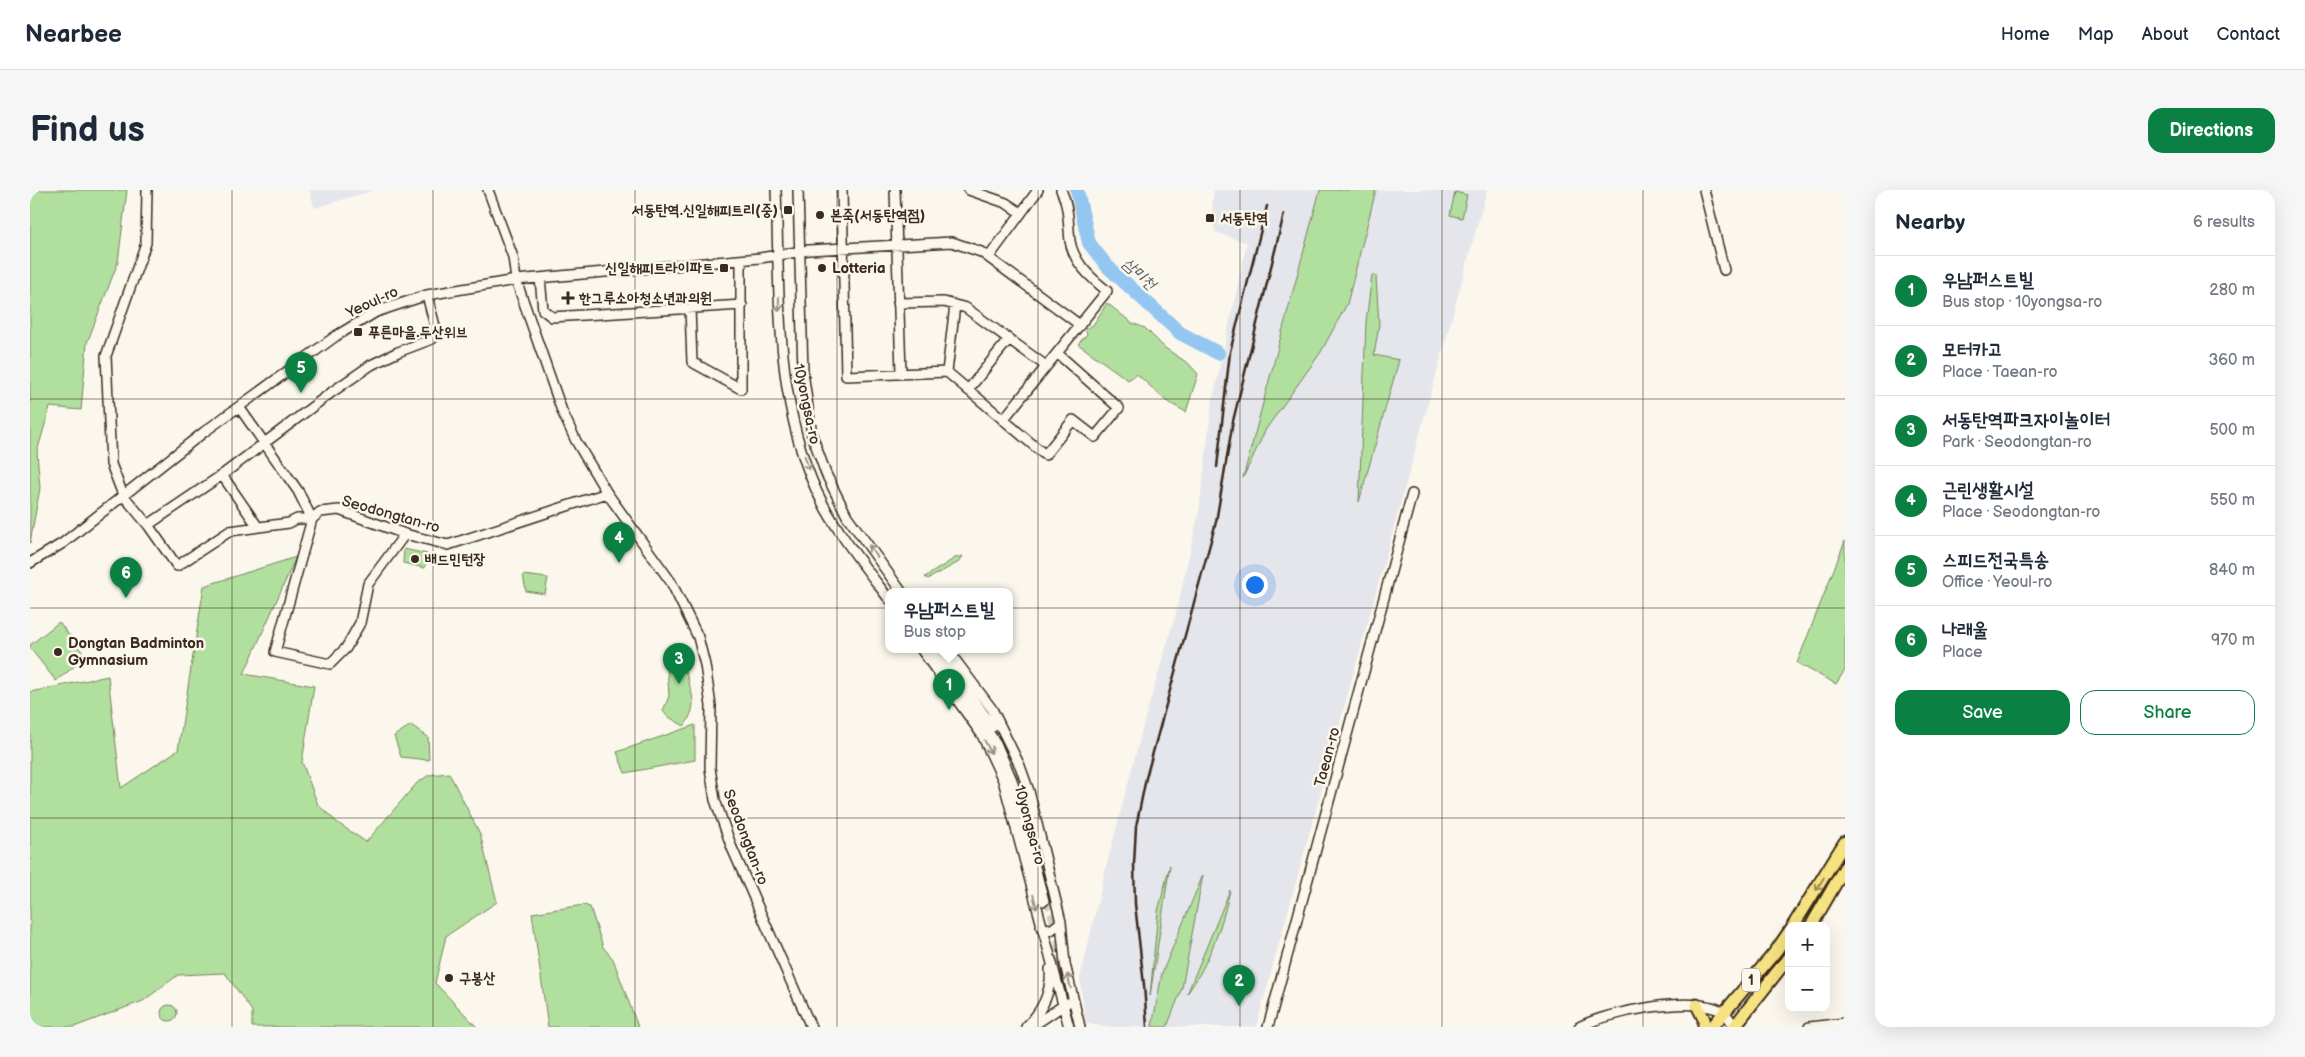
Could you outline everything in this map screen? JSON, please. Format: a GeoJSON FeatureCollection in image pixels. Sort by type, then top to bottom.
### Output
{"type":"FeatureCollection","features":[{"type":"Feature","properties":{"kind":"main road"},"geometry":{"type":"LineString","coordinates":[[1795,922],[1845,842]]}},
{"type":"Feature","properties":{"kind":"main road"},"geometry":{"type":"LineString","coordinates":[[1812,922],[1845,867]]}},
{"type":"Feature","properties":{"kind":"main road","name":"1"},"geometry":{"type":"LineString","coordinates":[[1712,1027],[1785,938]]}},
{"type":"Feature","properties":{"kind":"main road","name":"1"},"geometry":{"type":"LineString","coordinates":[[1734,1027],[1785,962]]}},
{"type":"Feature","properties":{"kind":"main road"},"geometry":{"type":"LineString","coordinates":[[1697,1005],[1704,1019],[1704,1027]]}},
{"type":"Feature","properties":{"kind":"street"},"geometry":{"type":"LineString","coordinates":[[147,190],[146,243],[106,356],[111,464],[123,495],[148,524],[222,476],[264,442],[371,365],[432,339],[436,334],[427,295]]}},
{"type":"Feature","properties":{"kind":"street","name":"Seodongtan-ro"},"geometry":{"type":"LineString","coordinates":[[488,190],[513,257],[516,280],[562,411],[576,441],[607,493],[671,582],[698,637],[705,665],[711,706],[710,768],[715,800],[732,848],[811,1027]]}},
{"type":"Feature","properties":{"kind":"street","name":"10yongsa-ro"},"geometry":{"type":"LineString","coordinates":[[776,190],[782,351],[796,427],[807,466],[830,516],[885,593]]}},
{"type":"Feature","properties":{"kind":"street","name":"10yongsa-ro"},"geometry":{"type":"LineString","coordinates":[[798,190],[803,372],[812,435],[830,481],[847,516],[899,588]]}},
{"type":"Feature","properties":{"kind":"street"},"geometry":{"type":"LineString","coordinates":[[842,190],[846,376],[901,372],[947,372],[1045,456],[1073,420],[1095,437],[1120,408],[1057,353]]}},
{"type":"Feature","properties":{"kind":"street"},"geometry":{"type":"LineString","coordinates":[[895,190],[901,372]]}},
{"type":"Feature","properties":{"kind":"street"},"geometry":{"type":"LineString","coordinates":[[969,190],[1006,203],[1021,213]]}},
{"type":"Feature","properties":{"kind":"street"},"geometry":{"type":"LineString","coordinates":[[989,257],[1038,190]]}},
{"type":"Feature","properties":{"kind":"street"},"geometry":{"type":"LineString","coordinates":[[1003,420],[1107,291],[1079,264],[1074,252],[1065,198],[1061,190]]}},
{"type":"Feature","properties":{"kind":"street"},"geometry":{"type":"LineString","coordinates":[[1704,190],[1724,270]]}},
{"type":"Feature","properties":{"kind":"street","name":"Yeoul-ro"},"geometry":{"type":"LineString","coordinates":[[30,563],[63,543],[239,407],[355,324],[376,312],[427,295],[516,280],[741,260],[843,248],[952,242],[964,244],[989,257],[1080,325]]}},
{"type":"Feature","properties":{"kind":"street"},"geometry":{"type":"LineString","coordinates":[[690,308],[692,362],[741,389],[741,260]]}},
{"type":"Feature","properties":{"kind":"street"},"geometry":{"type":"LineString","coordinates":[[540,278],[543,310],[552,317],[742,305]]}},
{"type":"Feature","properties":{"kind":"street"},"geometry":{"type":"LineString","coordinates":[[898,303],[944,302],[966,308],[1046,366]]}},
{"type":"Feature","properties":{"kind":"street"},"geometry":{"type":"LineString","coordinates":[[947,372],[955,305]]}},
{"type":"Feature","properties":{"kind":"street"},"geometry":{"type":"LineString","coordinates":[[968,390],[1009,339]]}},
{"type":"Feature","properties":{"kind":"street"},"geometry":{"type":"LineString","coordinates":[[239,407],[298,491],[312,519],[275,652],[330,664],[346,648],[360,623],[368,584],[405,534]]}},
{"type":"Feature","properties":{"kind":"street"},"geometry":{"type":"LineString","coordinates":[[222,476],[258,527]]}},
{"type":"Feature","properties":{"kind":"street","name":"Seodongtan-ro"},"geometry":{"type":"LineString","coordinates":[[148,524],[177,566],[230,531],[289,523],[297,519],[312,519],[320,512],[339,510],[405,534],[448,545],[607,493]]}},
{"type":"Feature","properties":{"kind":"street","name":"Taean-ro"},"geometry":{"type":"LineString","coordinates":[[1268,1027],[1412,494]]}},
{"type":"Feature","properties":{"kind":"street","name":"10yongsa-ro"},"geometry":{"type":"LineString","coordinates":[[924,653],[982,736],[994,757],[1011,804],[1041,926],[1069,1027]]}},
{"type":"Feature","properties":{"kind":"street","name":"10yongsa-ro"},"geometry":{"type":"LineString","coordinates":[[933,653],[996,743],[1012,780],[1046,900],[1025,806],[1009,760],[986,717],[941,653]]}},
{"type":"Feature","properties":{"kind":"street"},"geometry":{"type":"LineString","coordinates":[[950,653],[992,710],[1020,766],[1029,791],[1061,922],[1065,964],[1080,1027]]}},
{"type":"Feature","properties":{"kind":"street"},"geometry":{"type":"LineString","coordinates":[[1041,926],[1051,930],[1061,922]]}},
{"type":"Feature","properties":{"kind":"street"},"geometry":{"type":"LineString","coordinates":[[1026,1027],[1038,1013],[1049,989],[1051,978],[1048,951]]}},
{"type":"Feature","properties":{"kind":"street"},"geometry":{"type":"LineString","coordinates":[[1032,1027],[1073,999]]}},
{"type":"Feature","properties":{"kind":"street"},"geometry":{"type":"LineString","coordinates":[[1579,1027],[1611,1015],[1650,1007],[1697,1005],[1724,1013],[1734,1027]]}},
{"type":"Feature","properties":{"kind":"street"},"geometry":{"type":"LineString","coordinates":[[1809,1027],[1845,1023]]}},
{"type":"Feature","properties":{"kind":"shaded area"},"geometry":{"type":"Polygon","coordinates":[[[309,190],[374,190],[315,208],[309,190]]]}},
{"type":"Feature","properties":{"kind":"shaded area"},"geometry":{"type":"Polygon","coordinates":[[[1214,190],[1487,190],[1256,1027],[1105,1027],[1085,1022],[1080,979],[1105,871],[1146,715],[1176,613],[1199,512],[1212,403],[1247,243],[1215,232],[1212,204],[1214,190]]]}},
{"type":"Feature","properties":{"kind":"green space"},"geometry":{"type":"Polygon","coordinates":[[[30,190],[127,190],[118,262],[87,343],[81,410],[50,407],[37,452],[40,488],[30,543],[30,190]]]}},
{"type":"Feature","properties":{"kind":"green space"},"geometry":{"type":"Polygon","coordinates":[[[1320,190],[1376,190],[1347,304],[1321,352],[1266,429],[1243,478],[1320,190]]]}},
{"type":"Feature","properties":{"kind":"green space"},"geometry":{"type":"Polygon","coordinates":[[[1455,192],[1467,195],[1462,218],[1450,215],[1455,192]]]}},
{"type":"Feature","properties":{"kind":"green space"},"geometry":{"type":"Polygon","coordinates":[[[1372,275],[1376,276],[1379,325],[1374,355],[1399,360],[1359,502],[1366,322],[1372,275]]]}},
{"type":"Feature","properties":{"kind":"green space"},"geometry":{"type":"Polygon","coordinates":[[[1107,303],[1132,323],[1145,328],[1165,348],[1189,364],[1198,374],[1186,412],[1166,401],[1137,374],[1128,380],[1078,344],[1087,334],[1085,329],[1093,325],[1107,303]]]}},
{"type":"Feature","properties":{"kind":"green space"},"geometry":{"type":"Polygon","coordinates":[[[1845,541],[1845,670],[1836,684],[1797,663],[1845,541]]]}},
{"type":"Feature","properties":{"kind":"green space","name":"배드민턴장"},"geometry":{"type":"Polygon","coordinates":[[[404,549],[427,554],[425,568],[403,563],[404,549]]]}},
{"type":"Feature","properties":{"kind":"green space"},"geometry":{"type":"Polygon","coordinates":[[[963,556],[959,562],[928,579],[925,577],[955,558],[963,556]]]}},
{"type":"Feature","properties":{"kind":"green space"},"geometry":{"type":"Polygon","coordinates":[[[296,557],[244,674],[314,686],[302,762],[318,805],[338,823],[366,842],[417,783],[429,775],[449,773],[480,834],[497,902],[446,936],[435,983],[477,1027],[252,1027],[252,1011],[225,973],[178,975],[143,1001],[74,1027],[30,1027],[30,692],[108,676],[121,788],[178,750],[204,586],[296,557]]]}},
{"type":"Feature","properties":{"kind":"green space"},"geometry":{"type":"Polygon","coordinates":[[[523,575],[548,578],[545,594],[526,591],[523,575]]]}},
{"type":"Feature","properties":{"kind":"green space","name":"Dongtan Badminton Gymnasium"},"geometry":{"type":"Polygon","coordinates":[[[59,622],[86,657],[56,681],[30,648],[30,645],[59,622]]]}},
{"type":"Feature","properties":{"kind":"green space"},"geometry":{"type":"Polygon","coordinates":[[[667,665],[686,672],[693,706],[689,719],[684,726],[667,716],[663,711],[669,696],[667,665]]]}},
{"type":"Feature","properties":{"kind":"green space"},"geometry":{"type":"Polygon","coordinates":[[[411,725],[428,737],[429,760],[401,757],[394,736],[411,725]]]}},
{"type":"Feature","properties":{"kind":"green space"},"geometry":{"type":"Polygon","coordinates":[[[695,725],[695,760],[625,773],[617,752],[695,725]]]}},
{"type":"Feature","properties":{"kind":"green space"},"geometry":{"type":"Polygon","coordinates":[[[1170,865],[1150,996],[1158,911],[1170,865]]]}},
{"type":"Feature","properties":{"kind":"green space"},"geometry":{"type":"Polygon","coordinates":[[[1203,875],[1182,988],[1167,1027],[1152,1027],[1162,973],[1203,875]]]}},
{"type":"Feature","properties":{"kind":"green space"},"geometry":{"type":"Polygon","coordinates":[[[1230,890],[1214,944],[1202,970],[1187,994],[1230,890]]]}},
{"type":"Feature","properties":{"kind":"green space"},"geometry":{"type":"Polygon","coordinates":[[[584,905],[590,907],[603,947],[613,959],[638,1027],[548,1027],[532,913],[584,905]]]}},
{"type":"Feature","properties":{"kind":"green space"},"geometry":{"type":"Polygon","coordinates":[[[169,1005],[175,1007],[177,1013],[175,1019],[169,1021],[163,1019],[161,1013],[163,1007],[169,1005]]]}},
{"type":"Feature","properties":{"kind":"waterway","name":"삼미천"},"geometry":{"type":"LineString","coordinates":[[1077,190],[1089,243],[1107,266],[1180,333],[1218,353]]}},
{"type":"Feature","properties":{"kind":"tunnel"},"geometry":{"type":"LineString","coordinates":[[1049,900],[1061,951]]}},
{"type":"Feature","properties":{"kind":"tunnel"},"geometry":{"type":"LineString","coordinates":[[1054,945],[1073,1027]]}},
{"type":"Feature","properties":{"kind":"railway"},"geometry":{"type":"LineString","coordinates":[[1217,467],[1230,352],[1267,206]]}},
{"type":"Feature","properties":{"kind":"railway"},"geometry":{"type":"LineString","coordinates":[[1147,1027],[1135,904],[1134,864],[1136,827],[1146,778],[1216,522],[1233,421],[1284,214]]}},
{"type":"Feature","properties":{"kind":"place","name":"서동탄역.신일해피트리(중)"},"geometry":{"type":"Point","coordinates":[788,210]}},
{"type":"Feature","properties":{"kind":"place","name":"본죽(서동탄역점)"},"geometry":{"type":"Point","coordinates":[820,215]}},
{"type":"Feature","properties":{"kind":"place","name":"서동탄역"},"geometry":{"type":"Point","coordinates":[1210,218]}},
{"type":"Feature","properties":{"kind":"place","name":"신일해피트라이파트"},"geometry":{"type":"Point","coordinates":[724,268]}},
{"type":"Feature","properties":{"kind":"place","name":"Lotteria"},"geometry":{"type":"Point","coordinates":[822,268]}},
{"type":"Feature","properties":{"kind":"place","name":"한그루소아청소년과의원"},"geometry":{"type":"Point","coordinates":[568,298]}},
{"type":"Feature","properties":{"kind":"place","name":"푸른마을.두산위브"},"geometry":{"type":"Point","coordinates":[358,332]}},
{"type":"Feature","properties":{"kind":"place","name":"스피드전국특송"},"geometry":{"type":"Point","coordinates":[301,393]}},
{"type":"Feature","properties":{"kind":"place","name":"배드민턴장"},"geometry":{"type":"Point","coordinates":[415,559]}},
{"type":"Feature","properties":{"kind":"place","name":"근린생활시설"},"geometry":{"type":"Point","coordinates":[619,563]}},
{"type":"Feature","properties":{"kind":"place","name":"나래울"},"geometry":{"type":"Point","coordinates":[126,598]}},
{"type":"Feature","properties":{"kind":"place","name":"Dongtan Badminton Gymnasium"},"geometry":{"type":"Point","coordinates":[58,652]}},
{"type":"Feature","properties":{"kind":"place","name":"서동탄역파크자이놀이터"},"geometry":{"type":"Point","coordinates":[679,684]}},
{"type":"Feature","properties":{"kind":"place","name":"우남퍼스트빌"},"geometry":{"type":"Point","coordinates":[949,710]}},
{"type":"Feature","properties":{"kind":"place","name":"구봉산"},"geometry":{"type":"Point","coordinates":[449,978]}},
{"type":"Feature","properties":{"kind":"place","name":"모터카고"},"geometry":{"type":"Point","coordinates":[1239,1006]}}]}
